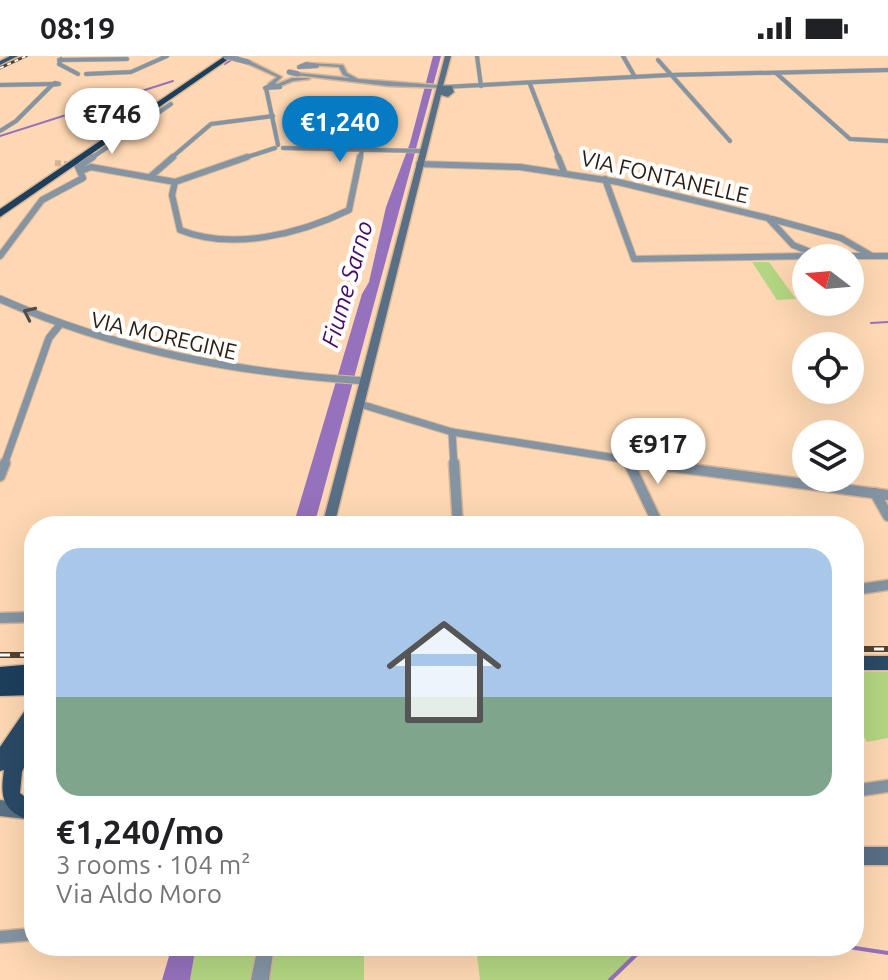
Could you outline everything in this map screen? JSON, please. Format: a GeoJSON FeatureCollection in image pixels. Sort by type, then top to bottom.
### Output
{"type":"FeatureCollection","features":[{"type":"Feature","properties":{"kind":"highway"},"geometry":{"type":"LineString","coordinates":[[0,205],[226,56]]}},
{"type":"Feature","properties":{"kind":"highway"},"geometry":{"type":"LineString","coordinates":[[0,214],[226,56]]}},
{"type":"Feature","properties":{"kind":"highway"},"geometry":{"type":"LineString","coordinates":[[864,663],[888,663]]}},
{"type":"Feature","properties":{"kind":"highway"},"geometry":{"type":"LineString","coordinates":[[0,675],[24,673]]}},
{"type":"Feature","properties":{"kind":"highway"},"geometry":{"type":"LineString","coordinates":[[0,688],[24,687]]}},
{"type":"Feature","properties":{"kind":"highway"},"geometry":{"type":"LineString","coordinates":[[1,761],[24,726]]}},
{"type":"Feature","properties":{"kind":"highway"},"geometry":{"type":"LineString","coordinates":[[24,751],[5,788],[11,798],[24,806]]}},
{"type":"Feature","properties":{"kind":"main road"},"geometry":{"type":"LineString","coordinates":[[0,63],[15,56]]}},
{"type":"Feature","properties":{"kind":"main road"},"geometry":{"type":"LineString","coordinates":[[331,516],[421,151],[444,88],[448,56]]}},
{"type":"Feature","properties":{"kind":"main road"},"geometry":{"type":"LineString","coordinates":[[0,808],[24,810]]}},
{"type":"Feature","properties":{"kind":"main road"},"geometry":{"type":"LineString","coordinates":[[864,856],[888,856]]}},
{"type":"Feature","properties":{"kind":"street"},"geometry":{"type":"LineString","coordinates":[[0,85],[51,85],[78,75],[131,72],[167,56]]}},
{"type":"Feature","properties":{"kind":"street"},"geometry":{"type":"LineString","coordinates":[[226,56],[297,68],[339,65],[347,75],[365,82]]}},
{"type":"Feature","properties":{"kind":"street"},"geometry":{"type":"LineString","coordinates":[[272,87],[297,68],[304,56]]}},
{"type":"Feature","properties":{"kind":"street"},"geometry":{"type":"LineString","coordinates":[[477,56],[481,86]]}},
{"type":"Feature","properties":{"kind":"street"},"geometry":{"type":"LineString","coordinates":[[623,56],[635,77]]}},
{"type":"Feature","properties":{"kind":"street"},"geometry":{"type":"LineString","coordinates":[[78,75],[59,64],[61,58],[127,59]]}},
{"type":"Feature","properties":{"kind":"street"},"geometry":{"type":"LineString","coordinates":[[658,60],[730,141]]}},
{"type":"Feature","properties":{"kind":"street"},"geometry":{"type":"LineString","coordinates":[[248,62],[280,77],[272,87],[279,147]]}},
{"type":"Feature","properties":{"kind":"street"},"geometry":{"type":"LineString","coordinates":[[297,68],[311,66]]}},
{"type":"Feature","properties":{"kind":"street"},"geometry":{"type":"LineString","coordinates":[[297,68],[314,76],[444,88],[670,75],[888,70]]}},
{"type":"Feature","properties":{"kind":"street"},"geometry":{"type":"LineString","coordinates":[[314,76],[345,70]]}},
{"type":"Feature","properties":{"kind":"street"},"geometry":{"type":"LineString","coordinates":[[776,73],[850,139],[888,141]]}},
{"type":"Feature","properties":{"kind":"street"},"geometry":{"type":"LineString","coordinates":[[272,87],[296,79],[347,80]]}},
{"type":"Feature","properties":{"kind":"street"},"geometry":{"type":"LineString","coordinates":[[530,84],[564,172]]}},
{"type":"Feature","properties":{"kind":"street"},"geometry":{"type":"LineString","coordinates":[[0,131],[19,122],[51,85]]}},
{"type":"Feature","properties":{"kind":"street"},"geometry":{"type":"LineString","coordinates":[[79,167],[171,104]]}},
{"type":"Feature","properties":{"kind":"street"},"geometry":{"type":"LineString","coordinates":[[150,177],[211,124],[273,116]]}},
{"type":"Feature","properties":{"kind":"street"},"geometry":{"type":"LineString","coordinates":[[79,167],[175,182],[279,147],[421,151]]}},
{"type":"Feature","properties":{"kind":"street"},"geometry":{"type":"LineString","coordinates":[[175,182],[172,195],[180,230],[191,237],[212,240],[313,228],[349,210],[362,150]]}},
{"type":"Feature","properties":{"kind":"street","name":"VIA FONTANELLE"},"geometry":{"type":"LineString","coordinates":[[419,164],[484,164],[564,172],[710,201],[768,218],[792,244]]}},
{"type":"Feature","properties":{"kind":"street"},"geometry":{"type":"LineString","coordinates":[[0,256],[42,200],[80,181],[79,167]]}},
{"type":"Feature","properties":{"kind":"street"},"geometry":{"type":"LineString","coordinates":[[605,179],[634,259],[792,256]]}},
{"type":"Feature","properties":{"kind":"street"},"geometry":{"type":"LineString","coordinates":[[768,218],[841,238],[872,256]]}},
{"type":"Feature","properties":{"kind":"street","name":"VIA FONTANELLE"},"geometry":{"type":"LineString","coordinates":[[864,256],[888,256]]}},
{"type":"Feature","properties":{"kind":"street","name":"VIA MOREGINE"},"geometry":{"type":"LineString","coordinates":[[0,299],[58,327],[109,344],[230,369],[366,381]]}},
{"type":"Feature","properties":{"kind":"street"},"geometry":{"type":"LineString","coordinates":[[0,476],[49,338],[58,327]]}},
{"type":"Feature","properties":{"kind":"street"},"geometry":{"type":"LineString","coordinates":[[360,404],[452,432],[628,461],[888,495]]}},
{"type":"Feature","properties":{"kind":"street"},"geometry":{"type":"LineString","coordinates":[[452,432],[457,516]]}},
{"type":"Feature","properties":{"kind":"street"},"geometry":{"type":"LineString","coordinates":[[628,461],[654,516]]}},
{"type":"Feature","properties":{"kind":"street"},"geometry":{"type":"LineString","coordinates":[[875,493],[888,516]]}},
{"type":"Feature","properties":{"kind":"street"},"geometry":{"type":"LineString","coordinates":[[864,589],[888,585]]}},
{"type":"Feature","properties":{"kind":"street"},"geometry":{"type":"LineString","coordinates":[[0,618],[24,617]]}},
{"type":"Feature","properties":{"kind":"street"},"geometry":{"type":"LineString","coordinates":[[864,790],[888,786]]}},
{"type":"Feature","properties":{"kind":"street"},"geometry":{"type":"LineString","coordinates":[[0,937],[24,935]]}},
{"type":"Feature","properties":{"kind":"street"},"geometry":{"type":"LineString","coordinates":[[260,980],[264,956]]}},
{"type":"Feature","properties":{"kind":"green space"},"geometry":{"type":"Polygon","coordinates":[[[752,262],[769,262],[792,294],[792,299],[777,300],[752,262]]]}},
{"type":"Feature","properties":{"kind":"green space"},"geometry":{"type":"Polygon","coordinates":[[[864,672],[888,672],[888,738],[867,742],[864,737],[864,672]]]}},
{"type":"Feature","properties":{"kind":"green space"},"geometry":{"type":"Polygon","coordinates":[[[194,956],[256,956],[251,980],[190,980],[194,956]]]}},
{"type":"Feature","properties":{"kind":"green space"},"geometry":{"type":"Polygon","coordinates":[[[271,956],[364,956],[364,980],[267,980],[271,956]]]}},
{"type":"Feature","properties":{"kind":"green space"},"geometry":{"type":"Polygon","coordinates":[[[477,956],[635,956],[610,980],[480,980],[477,956]]]}},
{"type":"Feature","properties":{"kind":"shaded area","name":"Fiume Sarno"},"geometry":{"type":"Polygon","coordinates":[[[433,56],[441,56],[317,516],[296,516],[362,294],[369,282],[386,207],[410,143],[433,56]]]}},
{"type":"Feature","properties":{"kind":"shaded area"},"geometry":{"type":"Polygon","coordinates":[[[169,956],[194,956],[190,980],[162,980],[169,956]]]}},
{"type":"Feature","properties":{"kind":"waterway"},"geometry":{"type":"LineString","coordinates":[[225,64],[238,56]]}},
{"type":"Feature","properties":{"kind":"waterway"},"geometry":{"type":"LineString","coordinates":[[0,136],[173,81]]}},
{"type":"Feature","properties":{"kind":"waterway"},"geometry":{"type":"LineString","coordinates":[[871,323],[888,322]]}},
{"type":"Feature","properties":{"kind":"waterway"},"geometry":{"type":"LineString","coordinates":[[864,949],[888,953]]}},
{"type":"Feature","properties":{"kind":"waterway"},"geometry":{"type":"LineString","coordinates":[[610,980],[635,956]]}},
{"type":"Feature","properties":{"kind":"tunnel"},"geometry":{"type":"LineString","coordinates":[[55,163],[76,165]]}},
{"type":"Feature","properties":{"kind":"railway"},"geometry":{"type":"LineString","coordinates":[[0,68],[26,56]]}},
{"type":"Feature","properties":{"kind":"railway"},"geometry":{"type":"LineString","coordinates":[[864,649],[888,649]]}},
{"type":"Feature","properties":{"kind":"railway"},"geometry":{"type":"LineString","coordinates":[[0,655],[24,655]]}}]}
